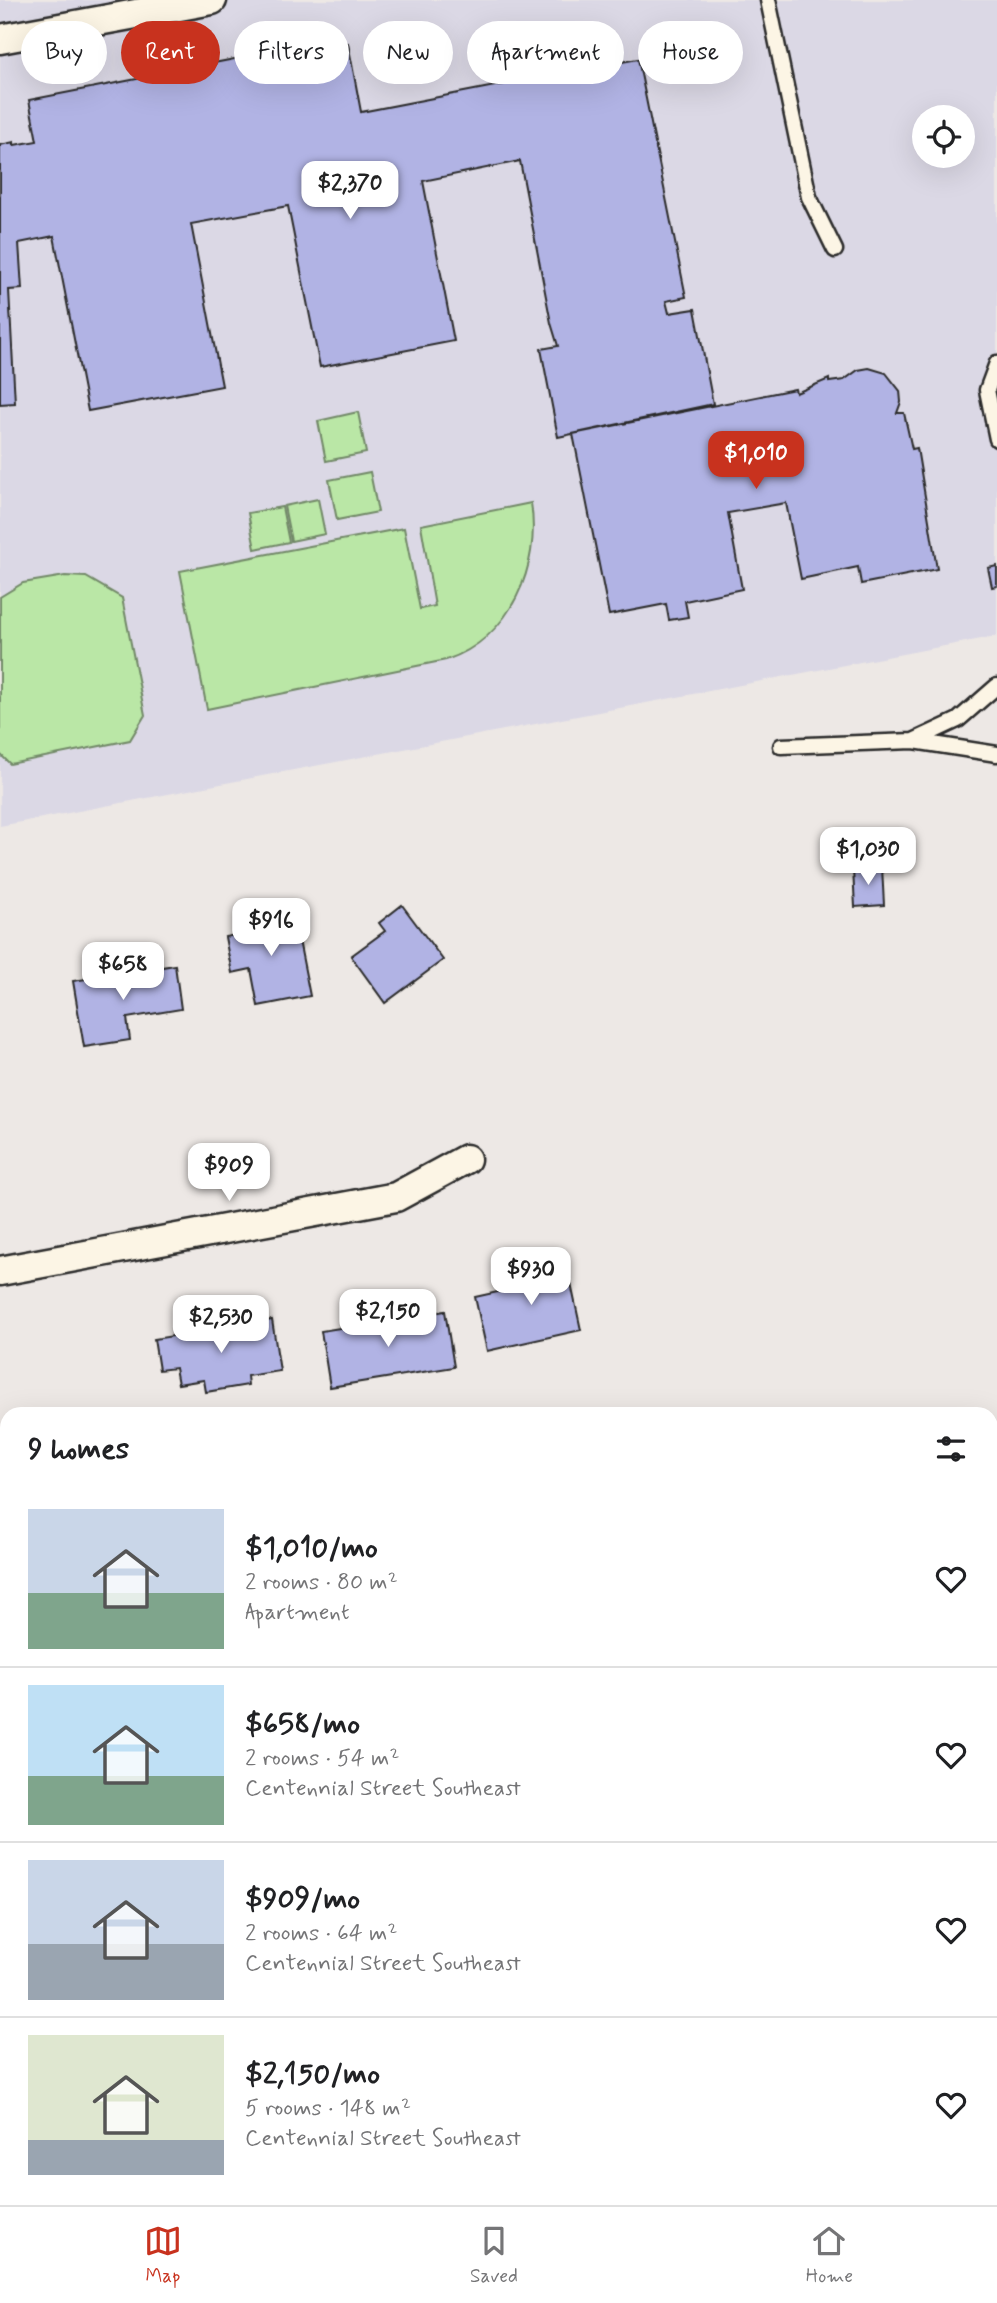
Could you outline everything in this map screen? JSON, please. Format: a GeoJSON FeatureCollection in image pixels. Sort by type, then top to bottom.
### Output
{"type":"FeatureCollection","features":[{"type":"Feature","properties":{"kind":"street"},"geometry":{"type":"LineString","coordinates":[[0,39],[212,0]]}},
{"type":"Feature","properties":{"kind":"street"},"geometry":{"type":"LineString","coordinates":[[0,1271],[397,1197],[466,1159]]}},
{"type":"Feature","properties":{"kind":"lane"},"geometry":{"type":"LineString","coordinates":[[768,0],[809,197],[835,250]]}},
{"type":"Feature","properties":{"kind":"lane"},"geometry":{"type":"LineString","coordinates":[[997,363],[987,390],[997,439]]}},
{"type":"Feature","properties":{"kind":"lane"},"geometry":{"type":"LineString","coordinates":[[913,741],[958,720],[997,686]]}},
{"type":"Feature","properties":{"kind":"lane"},"geometry":{"type":"LineString","coordinates":[[781,746],[913,741],[997,754]]}},
{"type":"Feature","properties":{"kind":"shaded area"},"geometry":{"type":"Polygon","coordinates":[[[0,0],[997,0],[997,636],[0,826],[0,0]]]}},
{"type":"Feature","properties":{"kind":"green space"},"geometry":{"type":"Polygon","coordinates":[[[358,412],[366,453],[326,461],[318,421],[358,412]]]}},
{"type":"Feature","properties":{"kind":"green space"},"geometry":{"type":"Polygon","coordinates":[[[370,472],[378,512],[337,520],[329,480],[370,472]]]}},
{"type":"Feature","properties":{"kind":"green space"},"geometry":{"type":"Polygon","coordinates":[[[318,499],[325,534],[291,541],[284,506],[318,499]]]}},
{"type":"Feature","properties":{"kind":"green space"},"geometry":{"type":"Polygon","coordinates":[[[531,503],[531,551],[526,575],[517,597],[488,635],[469,650],[446,660],[207,709],[180,571],[404,528],[420,609],[435,606],[421,525],[531,503]]]}},
{"type":"Feature","properties":{"kind":"green space"},"geometry":{"type":"Polygon","coordinates":[[[282,507],[289,542],[255,549],[248,513],[282,507]]]}},
{"type":"Feature","properties":{"kind":"green space"},"geometry":{"type":"Polygon","coordinates":[[[65,576],[86,577],[122,598],[145,715],[130,740],[10,764],[0,754],[0,597],[23,583],[65,576]]]}},
{"type":"Feature","properties":{"kind":"building"},"geometry":{"type":"Polygon","coordinates":[[[349,48],[361,112],[505,84],[624,84],[624,62],[638,59],[638,84],[643,84],[686,297],[666,301],[669,313],[695,309],[713,404],[558,437],[541,349],[558,346],[551,323],[520,161],[423,181],[454,341],[320,367],[288,206],[191,224],[222,386],[88,411],[54,236],[19,243],[22,289],[9,290],[15,403],[0,404],[0,145],[37,141],[29,100],[121,82],[220,84],[220,62],[234,59],[234,84],[349,84],[349,48]]]}},
{"type":"Feature","properties":{"kind":"building"},"geometry":{"type":"Polygon","coordinates":[[[869,368],[886,373],[900,391],[901,402],[897,413],[904,413],[912,449],[917,448],[937,569],[861,584],[858,567],[801,579],[786,503],[728,513],[742,589],[685,601],[688,617],[669,620],[666,604],[609,615],[573,434],[795,389],[796,393],[829,379],[829,382],[844,380],[858,370],[869,368]]]}},
{"type":"Feature","properties":{"kind":"building"},"geometry":{"type":"Polygon","coordinates":[[[997,566],[997,586],[992,587],[988,568],[997,566]]]}},
{"type":"Feature","properties":{"kind":"building"},"geometry":{"type":"Polygon","coordinates":[[[882,867],[884,905],[855,907],[853,869],[882,867]]]}},
{"type":"Feature","properties":{"kind":"building"},"geometry":{"type":"Polygon","coordinates":[[[402,905],[443,960],[385,1003],[351,956],[385,931],[379,923],[402,905]]]}},
{"type":"Feature","properties":{"kind":"building"},"geometry":{"type":"Polygon","coordinates":[[[293,910],[310,996],[258,1006],[251,969],[232,973],[225,937],[246,933],[243,920],[293,910]]]}},
{"type":"Feature","properties":{"kind":"building"},"geometry":{"type":"Polygon","coordinates":[[[175,965],[181,1009],[127,1018],[130,1040],[84,1047],[73,981],[175,965]]]}},
{"type":"Feature","properties":{"kind":"building"},"geometry":{"type":"Polygon","coordinates":[[[565,1256],[581,1330],[487,1351],[475,1297],[525,1286],[521,1266],[565,1256]]]}},
{"type":"Feature","properties":{"kind":"building"},"geometry":{"type":"Polygon","coordinates":[[[445,1311],[454,1367],[330,1387],[321,1331],[445,1311]]]}},
{"type":"Feature","properties":{"kind":"building"},"geometry":{"type":"Polygon","coordinates":[[[272,1320],[280,1371],[247,1376],[248,1385],[206,1392],[204,1380],[178,1384],[175,1368],[159,1370],[154,1339],[272,1320]]]}}]}
